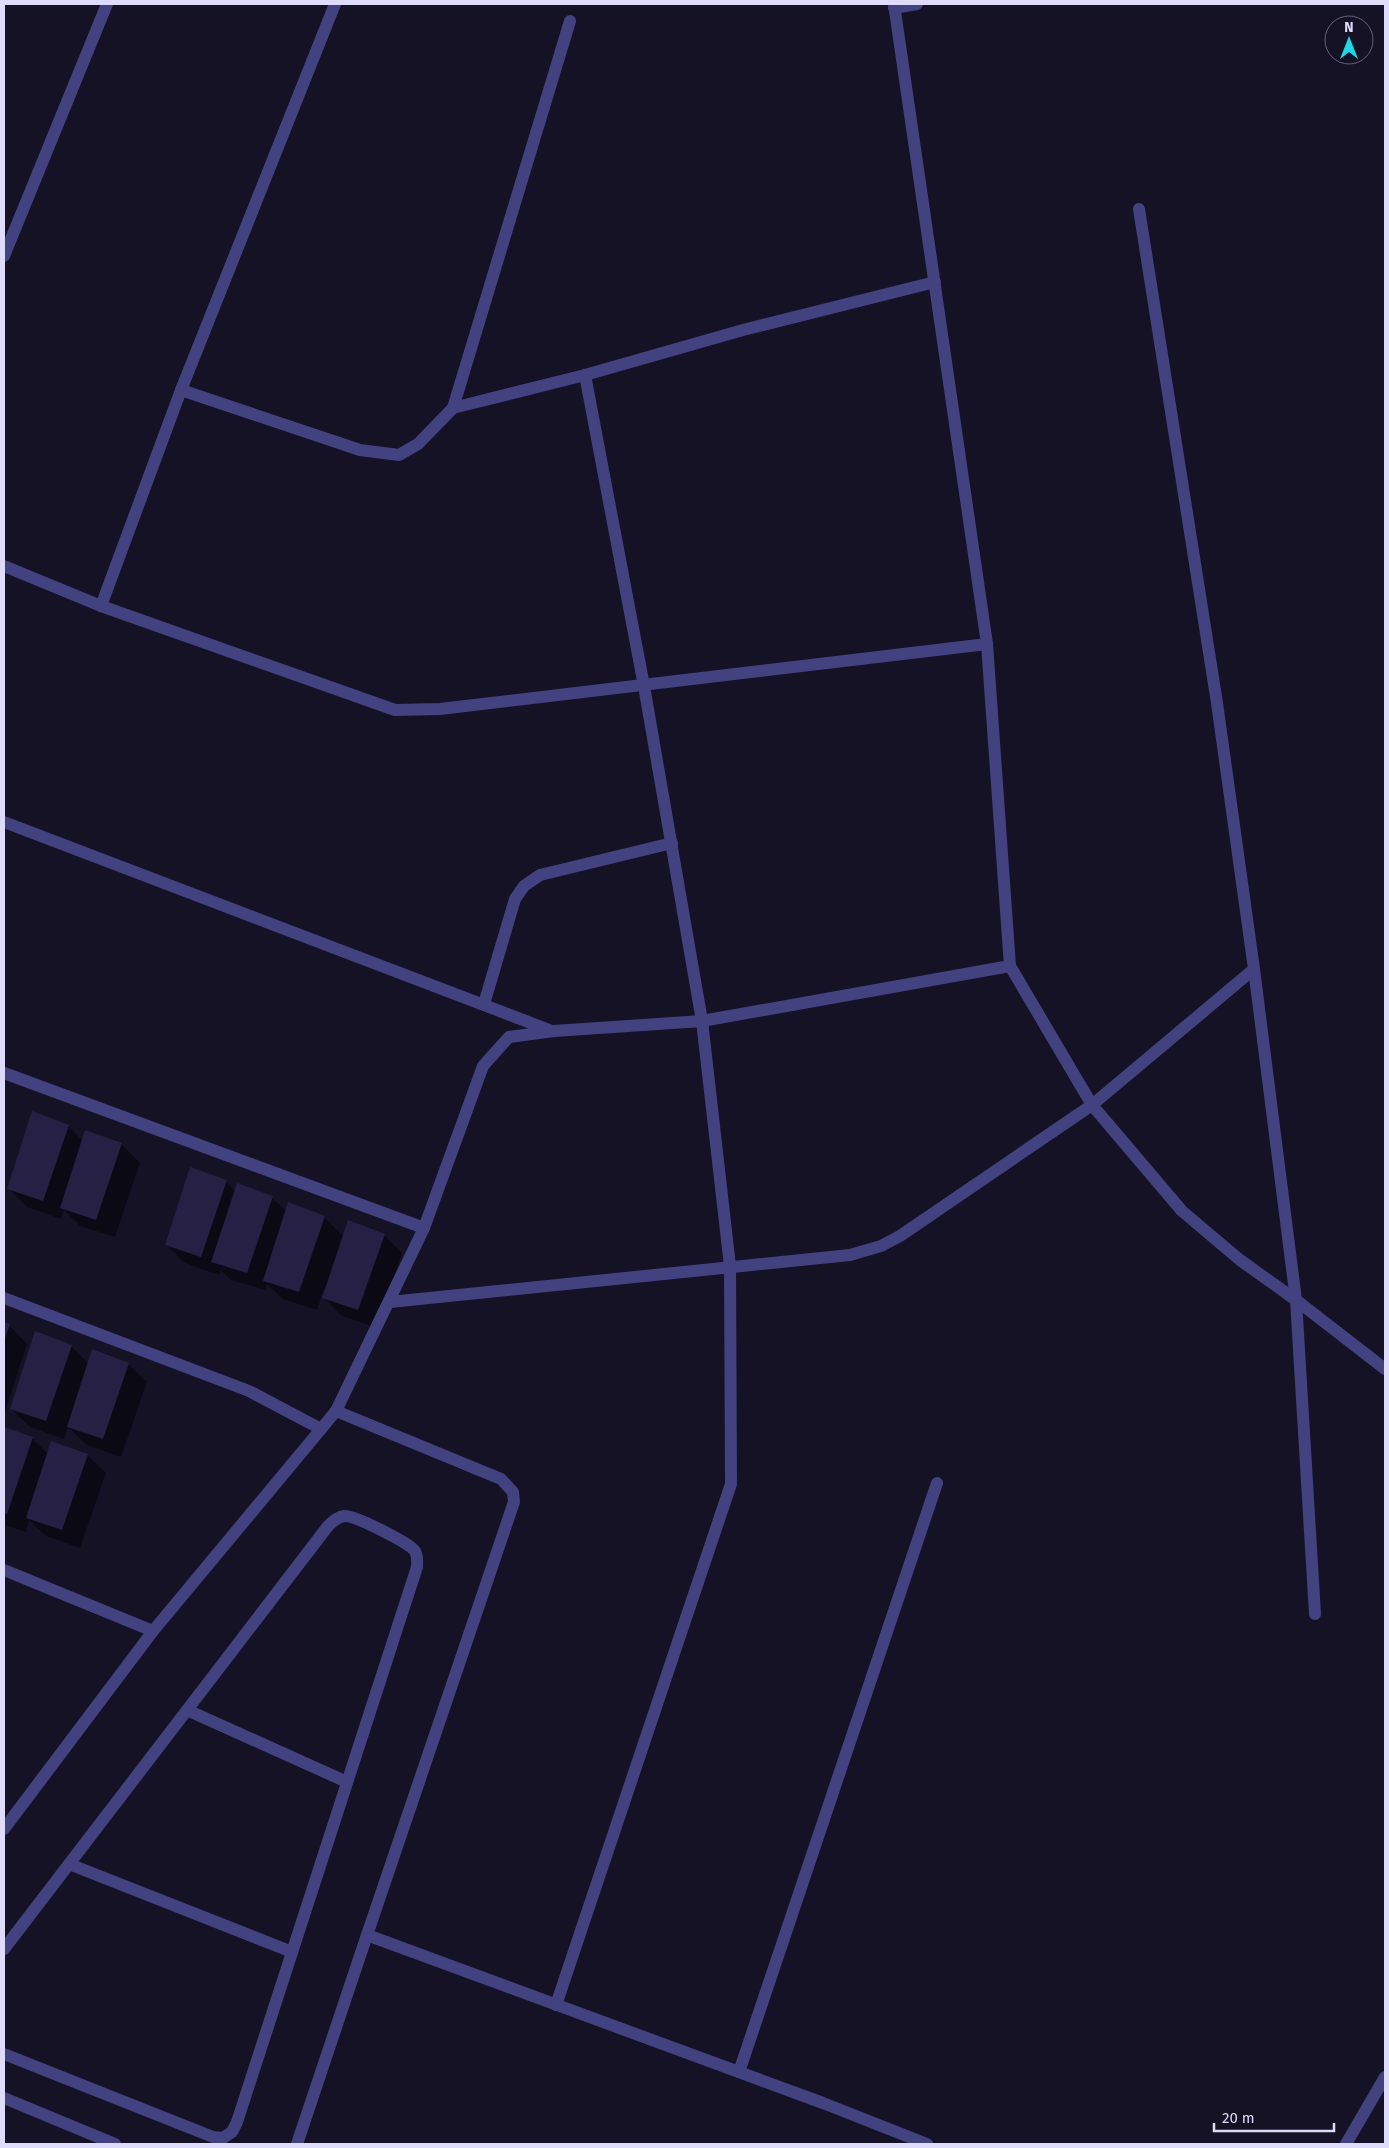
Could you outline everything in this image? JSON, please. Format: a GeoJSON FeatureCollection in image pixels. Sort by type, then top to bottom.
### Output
{"type":"FeatureCollection","features":[{"type":"Feature","properties":{"kind":"street"},"geometry":{"type":"LineString","coordinates":[[4,256],[107,4]]}},
{"type":"Feature","properties":{"kind":"street"},"geometry":{"type":"LineString","coordinates":[[101,606],[182,390],[335,4]]}},
{"type":"Feature","properties":{"kind":"street"},"geometry":{"type":"LineString","coordinates":[[917,4],[894,6],[987,644],[1010,966],[1092,1105],[1182,1211],[1240,1260],[1296,1300],[1385,1369]]}},
{"type":"Feature","properties":{"kind":"street"},"geometry":{"type":"LineString","coordinates":[[182,390],[360,450],[394,456],[405,453],[418,444],[453,408],[570,21]]}},
{"type":"Feature","properties":{"kind":"street"},"geometry":{"type":"LineString","coordinates":[[1139,209],[1217,703],[1254,969],[1296,1300],[1315,1614]]}},
{"type":"Feature","properties":{"kind":"street"},"geometry":{"type":"LineString","coordinates":[[453,408],[585,375],[743,330],[935,282]]}},
{"type":"Feature","properties":{"kind":"street"},"geometry":{"type":"LineString","coordinates":[[556,2005],[731,1484],[730,1266],[702,1021],[644,686],[585,375]]}},
{"type":"Feature","properties":{"kind":"street"},"geometry":{"type":"LineString","coordinates":[[4,566],[101,606],[395,710],[440,709],[987,644]]}},
{"type":"Feature","properties":{"kind":"street"},"geometry":{"type":"LineString","coordinates":[[4,822],[554,1032]]}},
{"type":"Feature","properties":{"kind":"street"},"geometry":{"type":"LineString","coordinates":[[484,1004],[515,899],[531,880],[540,875],[672,843]]}},
{"type":"Feature","properties":{"kind":"street"},"geometry":{"type":"LineString","coordinates":[[4,1830],[153,1631],[336,1411],[424,1228],[482,1066],[510,1037],[702,1021],[1010,966]]}},
{"type":"Feature","properties":{"kind":"street"},"geometry":{"type":"LineString","coordinates":[[390,1302],[850,1255],[881,1246],[900,1236],[1092,1105],[1254,969]]}},
{"type":"Feature","properties":{"kind":"street"},"geometry":{"type":"LineString","coordinates":[[4,1073],[424,1228]]}},
{"type":"Feature","properties":{"kind":"street"},"geometry":{"type":"LineString","coordinates":[[4,1298],[249,1391],[321,1429]]}},
{"type":"Feature","properties":{"kind":"street"},"geometry":{"type":"LineString","coordinates":[[297,2144],[514,1502],[513,1492],[501,1479],[336,1411]]}},
{"type":"Feature","properties":{"kind":"street"},"geometry":{"type":"LineString","coordinates":[[740,2072],[937,1483]]}},
{"type":"Feature","properties":{"kind":"street"},"geometry":{"type":"LineString","coordinates":[[4,1949],[328,1526],[338,1518],[346,1516],[365,1521],[412,1548],[417,1561],[237,2122],[232,2132],[223,2138],[204,2133],[4,2054]]}},
{"type":"Feature","properties":{"kind":"street"},"geometry":{"type":"LineString","coordinates":[[4,1570],[153,1631]]}},
{"type":"Feature","properties":{"kind":"street"},"geometry":{"type":"LineString","coordinates":[[187,1710],[347,1782]]}},
{"type":"Feature","properties":{"kind":"street"},"geometry":{"type":"LineString","coordinates":[[69,1864],[292,1952]]}},
{"type":"Feature","properties":{"kind":"street"},"geometry":{"type":"LineString","coordinates":[[367,1935],[740,2072],[927,2144]]}},
{"type":"Feature","properties":{"kind":"street"},"geometry":{"type":"LineString","coordinates":[[1346,2144],[1385,2077]]}},
{"type":"Feature","properties":{"kind":"street"},"geometry":{"type":"LineString","coordinates":[[4,2098],[115,2144]]}},
{"type":"Feature","properties":{"kind":"building"},"geometry":{"type":"Polygon","coordinates":[[[32,1111],[69,1125],[43,1201],[7,1189],[32,1111]]]}},
{"type":"Feature","properties":{"kind":"building"},"geometry":{"type":"Polygon","coordinates":[[[85,1130],[122,1143],[96,1220],[60,1208],[85,1130]]]}},
{"type":"Feature","properties":{"kind":"building"},"geometry":{"type":"Polygon","coordinates":[[[190,1167],[227,1180],[201,1257],[165,1245],[190,1167]]]}},
{"type":"Feature","properties":{"kind":"building"},"geometry":{"type":"Polygon","coordinates":[[[237,1183],[273,1196],[247,1273],[211,1262],[237,1183]]]}},
{"type":"Feature","properties":{"kind":"building"},"geometry":{"type":"Polygon","coordinates":[[[288,1202],[325,1216],[299,1292],[263,1281],[288,1202]]]}},
{"type":"Feature","properties":{"kind":"building"},"geometry":{"type":"Polygon","coordinates":[[[348,1220],[385,1234],[358,1310],[322,1298],[348,1220]]]}},
{"type":"Feature","properties":{"kind":"building"},"geometry":{"type":"Polygon","coordinates":[[[4,1322],[10,1324],[4,1341],[4,1322]]]}},
{"type":"Feature","properties":{"kind":"building"},"geometry":{"type":"Polygon","coordinates":[[[35,1331],[72,1345],[46,1421],[10,1409],[35,1331]]]}},
{"type":"Feature","properties":{"kind":"building"},"geometry":{"type":"Polygon","coordinates":[[[92,1349],[129,1363],[103,1439],[67,1427],[92,1349]]]}},
{"type":"Feature","properties":{"kind":"building"},"geometry":{"type":"Polygon","coordinates":[[[4,1427],[33,1437],[7,1514],[4,1513],[4,1427]]]}},
{"type":"Feature","properties":{"kind":"building"},"geometry":{"type":"Polygon","coordinates":[[[51,1441],[88,1454],[62,1530],[26,1518],[51,1441]]]}}]}
